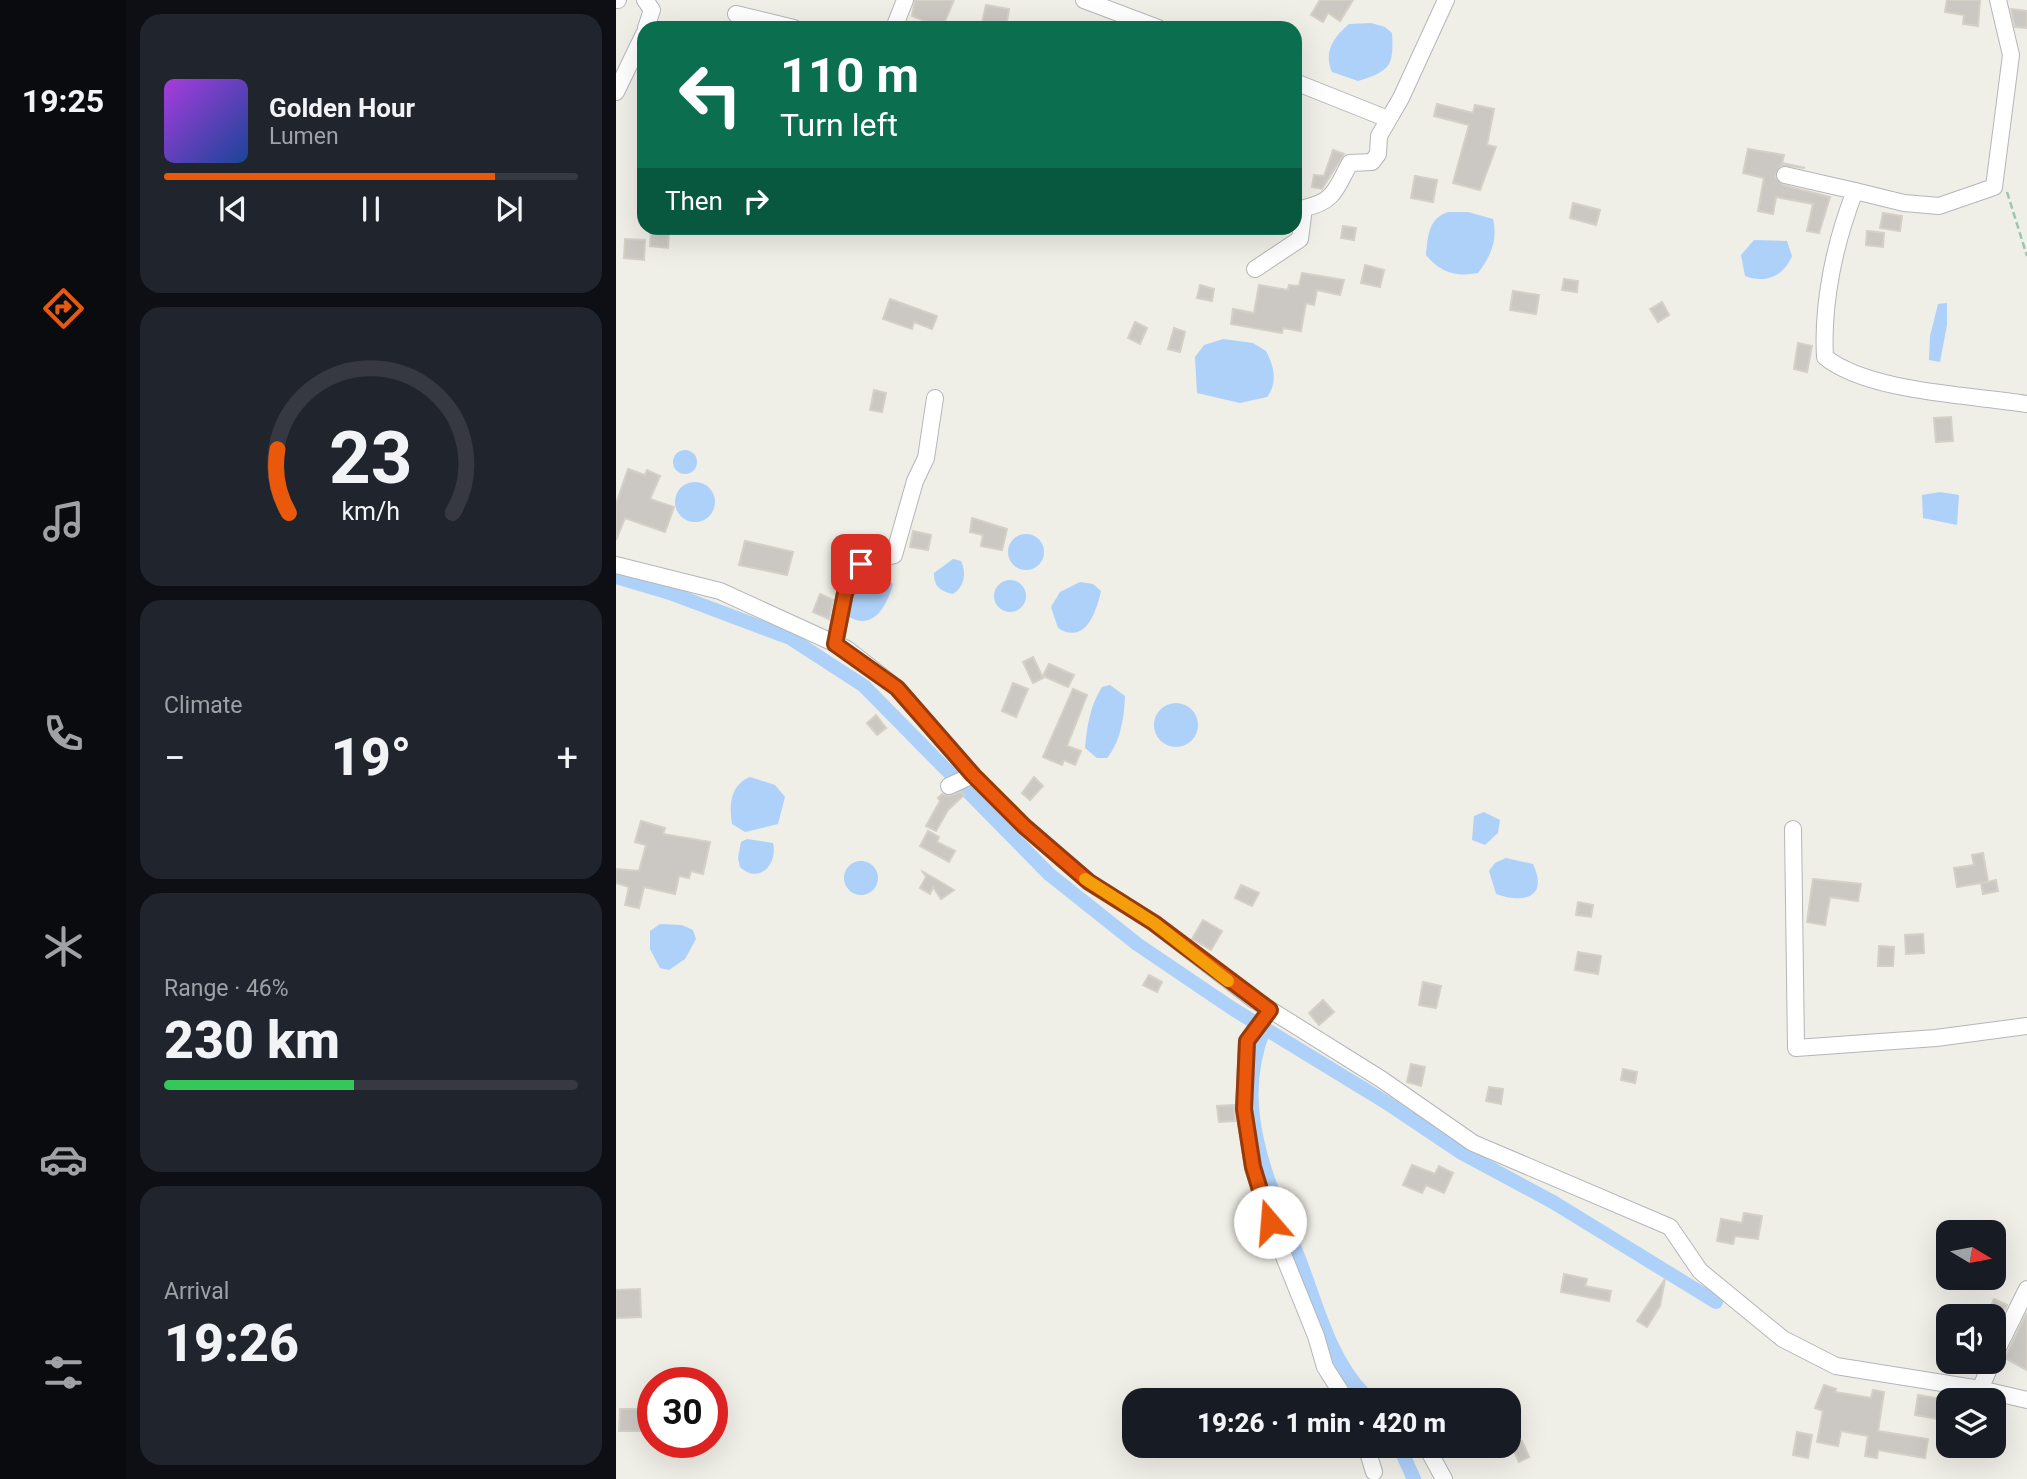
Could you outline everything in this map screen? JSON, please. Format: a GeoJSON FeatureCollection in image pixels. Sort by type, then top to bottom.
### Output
{"type":"FeatureCollection","features":[{"type":"Feature","properties":{"kind":"street"},"geometry":{"type":"LineString","coordinates":[[648,0],[652,10],[648,21]]}},
{"type":"Feature","properties":{"kind":"street"},"geometry":{"type":"LineString","coordinates":[[897,21],[905,0]]}},
{"type":"Feature","properties":{"kind":"street"},"geometry":{"type":"LineString","coordinates":[[1084,0],[1140,21]]}},
{"type":"Feature","properties":{"kind":"street"},"geometry":{"type":"LineString","coordinates":[[1302,224],[1304,208],[1321,204],[1332,197],[1350,163],[1372,162],[1378,154],[1379,136],[1446,0]]}},
{"type":"Feature","properties":{"kind":"street"},"geometry":{"type":"LineString","coordinates":[[1785,175],[1904,203],[1939,206],[1994,187],[2011,55],[1998,0]]}},
{"type":"Feature","properties":{"kind":"street"},"geometry":{"type":"LineString","coordinates":[[736,14],[765,21]]}},
{"type":"Feature","properties":{"kind":"street"},"geometry":{"type":"LineString","coordinates":[[616,92],[637,48]]}},
{"type":"Feature","properties":{"kind":"street"},"geometry":{"type":"LineString","coordinates":[[1302,85],[1388,120]]}},
{"type":"Feature","properties":{"kind":"street"},"geometry":{"type":"LineString","coordinates":[[1855,191],[1841,229],[1824,330],[1825,357],[1839,368],[1876,381],[2027,404]]}},
{"type":"Feature","properties":{"kind":"street"},"geometry":{"type":"LineString","coordinates":[[1255,269],[1300,239],[1301,235]]}},
{"type":"Feature","properties":{"kind":"street"},"geometry":{"type":"LineString","coordinates":[[835,644],[845,593],[861,564],[894,555],[915,481],[926,458],[935,398]]}},
{"type":"Feature","properties":{"kind":"street"},"geometry":{"type":"LineString","coordinates":[[616,565],[720,590],[835,644],[897,688],[973,775],[1024,826],[1089,882],[1154,923],[1270,1010],[1381,1079],[1473,1143],[1670,1227],[1700,1271],[1783,1339],[1836,1366],[1974,1388]]}},
{"type":"Feature","properties":{"kind":"street"},"geometry":{"type":"LineString","coordinates":[[949,786],[973,775]]}},
{"type":"Feature","properties":{"kind":"street"},"geometry":{"type":"LineString","coordinates":[[1793,829],[1796,1048],[1936,1038],[2027,1026]]}},
{"type":"Feature","properties":{"kind":"street"},"geometry":{"type":"LineString","coordinates":[[1270,1010],[1247,1041],[1244,1109],[1253,1167],[1270,1222],[1316,1336],[1325,1367],[1338,1388]]}},
{"type":"Feature","properties":{"kind":"street"},"geometry":{"type":"LineString","coordinates":[[2006,1333],[2027,1289]]}},
{"type":"Feature","properties":{"kind":"street"},"geometry":{"type":"LineString","coordinates":[[2006,1395],[2027,1400]]}},
{"type":"Feature","properties":{"kind":"street"},"geometry":{"type":"LineString","coordinates":[[1370,1458],[1374,1472]]}},
{"type":"Feature","properties":{"kind":"street"},"geometry":{"type":"LineString","coordinates":[[1433,1458],[1444,1479]]}},
{"type":"Feature","properties":{"kind":"path"},"geometry":{"type":"LineString","coordinates":[[1996,170],[2011,201],[2027,256]]}},
{"type":"Feature","properties":{"kind":"water"},"geometry":{"type":"Polygon","coordinates":[[[1371,23],[1385,27],[1392,33],[1392,53],[1388,66],[1377,74],[1358,81],[1332,72],[1329,51],[1339,34],[1349,24],[1371,23]]]}},
{"type":"Feature","properties":{"kind":"water"},"geometry":{"type":"Polygon","coordinates":[[[1448,212],[1468,212],[1493,219],[1495,234],[1492,247],[1478,273],[1463,274],[1443,270],[1426,255],[1433,224],[1448,212]]]}},
{"type":"Feature","properties":{"kind":"water"},"geometry":{"type":"Polygon","coordinates":[[[1754,240],[1787,241],[1792,256],[1789,263],[1779,273],[1767,278],[1745,276],[1741,255],[1754,240]]]}},
{"type":"Feature","properties":{"kind":"water"},"geometry":{"type":"Polygon","coordinates":[[[1947,303],[1947,325],[1940,362],[1929,360],[1930,336],[1938,304],[1947,303]]]}},
{"type":"Feature","properties":{"kind":"water"},"geometry":{"type":"Polygon","coordinates":[[[1223,339],[1253,343],[1266,351],[1274,374],[1273,386],[1267,397],[1240,403],[1197,393],[1195,357],[1204,345],[1223,339]]]}},
{"type":"Feature","properties":{"kind":"water"},"geometry":{"type":"Polygon","coordinates":[[[685,450],[696,457],[697,462],[690,473],[685,474],[674,467],[673,462],[680,451],[685,450]]]}},
{"type":"Feature","properties":{"kind":"water"},"geometry":{"type":"Polygon","coordinates":[[[695,482],[703,483],[709,488],[714,494],[714,510],[709,516],[703,521],[695,522],[687,521],[681,516],[676,510],[675,502],[676,494],[681,488],[687,483],[695,482]]]}},
{"type":"Feature","properties":{"kind":"water"},"geometry":{"type":"Polygon","coordinates":[[[1940,492],[1959,495],[1957,525],[1923,518],[1922,495],[1940,492]]]}},
{"type":"Feature","properties":{"kind":"water"},"geometry":{"type":"Polygon","coordinates":[[[1026,534],[1039,539],[1044,552],[1039,565],[1026,570],[1013,565],[1008,552],[1013,539],[1026,534]]]}},
{"type":"Feature","properties":{"kind":"water"},"geometry":{"type":"Polygon","coordinates":[[[953,559],[961,561],[964,575],[960,588],[953,594],[939,588],[934,573],[953,559]]]}},
{"type":"Feature","properties":{"kind":"water"},"geometry":{"type":"Polygon","coordinates":[[[882,576],[893,584],[878,614],[866,621],[849,617],[850,602],[857,590],[868,581],[882,576]]]}},
{"type":"Feature","properties":{"kind":"water"},"geometry":{"type":"Polygon","coordinates":[[[1010,580],[1021,585],[1026,596],[1021,607],[1010,612],[999,607],[994,596],[999,585],[1010,580]]]}},
{"type":"Feature","properties":{"kind":"water"},"geometry":{"type":"Polygon","coordinates":[[[1080,582],[1093,584],[1101,591],[1088,624],[1082,630],[1067,632],[1058,628],[1051,607],[1060,592],[1080,582]]]}},
{"type":"Feature","properties":{"kind":"water"},"geometry":{"type":"Polygon","coordinates":[[[1110,685],[1125,696],[1123,720],[1112,751],[1107,758],[1097,758],[1085,748],[1088,724],[1098,694],[1102,687],[1110,685]]]}},
{"type":"Feature","properties":{"kind":"water"},"geometry":{"type":"Polygon","coordinates":[[[1176,703],[1191,710],[1198,725],[1191,740],[1176,747],[1161,740],[1154,725],[1161,710],[1176,703]]]}},
{"type":"Feature","properties":{"kind":"water"},"geometry":{"type":"Polygon","coordinates":[[[750,777],[775,785],[785,797],[778,824],[745,832],[732,824],[731,803],[738,785],[750,777]]]}},
{"type":"Feature","properties":{"kind":"water"},"geometry":{"type":"Polygon","coordinates":[[[1484,812],[1500,820],[1498,833],[1485,845],[1472,840],[1474,816],[1484,812]]]}},
{"type":"Feature","properties":{"kind":"water"},"geometry":{"type":"Polygon","coordinates":[[[747,839],[773,843],[770,865],[760,873],[747,872],[740,867],[738,858],[741,842],[747,839]]]}},
{"type":"Feature","properties":{"kind":"water"},"geometry":{"type":"Polygon","coordinates":[[[1506,858],[1533,864],[1538,884],[1531,896],[1515,898],[1496,894],[1489,871],[1495,863],[1506,858]]]}},
{"type":"Feature","properties":{"kind":"water"},"geometry":{"type":"Polygon","coordinates":[[[861,861],[873,866],[878,878],[873,890],[861,895],[849,890],[844,878],[849,866],[861,861]]]}},
{"type":"Feature","properties":{"kind":"water"},"geometry":{"type":"Polygon","coordinates":[[[660,924],[682,925],[693,930],[696,939],[685,959],[669,970],[660,968],[650,949],[650,931],[660,924]]]}},
{"type":"Feature","properties":{"kind":"building"},"geometry":{"type":"Polygon","coordinates":[[[915,0],[954,0],[945,21],[924,21],[912,16],[915,0]]]}},
{"type":"Feature","properties":{"kind":"building"},"geometry":{"type":"Polygon","coordinates":[[[1320,0],[1353,0],[1340,21],[1328,13],[1323,22],[1311,15],[1320,0]]]}},
{"type":"Feature","properties":{"kind":"building"},"geometry":{"type":"Polygon","coordinates":[[[1947,0],[1980,0],[1978,26],[1963,24],[1964,15],[1945,12],[1947,0]]]}},
{"type":"Feature","properties":{"kind":"building"},"geometry":{"type":"Polygon","coordinates":[[[986,5],[1009,9],[1007,21],[983,21],[986,5]]]}},
{"type":"Feature","properties":{"kind":"building"},"geometry":{"type":"Polygon","coordinates":[[[2011,9],[2027,11],[2027,28],[2015,27],[2011,9]]]}},
{"type":"Feature","properties":{"kind":"building"},"geometry":{"type":"Polygon","coordinates":[[[1437,104],[1473,113],[1475,105],[1494,109],[1487,145],[1496,147],[1480,190],[1453,183],[1469,125],[1434,116],[1437,104]]]}},
{"type":"Feature","properties":{"kind":"building"},"geometry":{"type":"Polygon","coordinates":[[[1748,149],[1784,155],[1782,163],[1805,168],[1781,165],[1775,177],[1783,185],[1830,197],[1819,233],[1807,231],[1813,204],[1776,197],[1773,214],[1758,211],[1764,178],[1743,173],[1748,149]]]}},
{"type":"Feature","properties":{"kind":"building"},"geometry":{"type":"Polygon","coordinates":[[[1333,150],[1344,154],[1322,189],[1312,187],[1314,175],[1324,176],[1333,150]]]}},
{"type":"Feature","properties":{"kind":"building"},"geometry":{"type":"Polygon","coordinates":[[[1415,176],[1437,180],[1433,202],[1411,198],[1415,176]]]}},
{"type":"Feature","properties":{"kind":"building"},"geometry":{"type":"Polygon","coordinates":[[[1573,203],[1600,210],[1596,225],[1570,218],[1573,203]]]}},
{"type":"Feature","properties":{"kind":"building"},"geometry":{"type":"Polygon","coordinates":[[[1883,213],[1902,216],[1900,231],[1880,228],[1883,213]]]}},
{"type":"Feature","properties":{"kind":"building"},"geometry":{"type":"Polygon","coordinates":[[[1343,226],[1356,228],[1354,240],[1341,238],[1343,226]]]}},
{"type":"Feature","properties":{"kind":"building"},"geometry":{"type":"Polygon","coordinates":[[[1867,231],[1884,233],[1883,247],[1866,245],[1867,231]]]}},
{"type":"Feature","properties":{"kind":"building"},"geometry":{"type":"Polygon","coordinates":[[[651,235],[669,235],[668,248],[650,246],[651,235]]]}},
{"type":"Feature","properties":{"kind":"building"},"geometry":{"type":"Polygon","coordinates":[[[625,239],[645,240],[644,260],[624,258],[625,239]]]}},
{"type":"Feature","properties":{"kind":"building"},"geometry":{"type":"Polygon","coordinates":[[[1365,265],[1384,270],[1380,287],[1361,283],[1365,265]]]}},
{"type":"Feature","properties":{"kind":"building"},"geometry":{"type":"Polygon","coordinates":[[[1302,273],[1344,280],[1340,295],[1317,290],[1314,305],[1306,303],[1301,331],[1283,328],[1282,333],[1231,324],[1233,309],[1254,313],[1259,285],[1288,290],[1289,285],[1299,286],[1302,273]]]}},
{"type":"Feature","properties":{"kind":"building"},"geometry":{"type":"Polygon","coordinates":[[[1564,279],[1578,281],[1577,292],[1562,290],[1564,279]]]}},
{"type":"Feature","properties":{"kind":"building"},"geometry":{"type":"Polygon","coordinates":[[[1200,285],[1214,289],[1212,301],[1197,298],[1200,285]]]}},
{"type":"Feature","properties":{"kind":"building"},"geometry":{"type":"Polygon","coordinates":[[[1513,291],[1539,295],[1536,314],[1510,310],[1513,291]]]}},
{"type":"Feature","properties":{"kind":"building"},"geometry":{"type":"Polygon","coordinates":[[[890,299],[937,316],[932,329],[914,322],[912,329],[883,319],[890,299]]]}},
{"type":"Feature","properties":{"kind":"building"},"geometry":{"type":"Polygon","coordinates":[[[1662,302],[1669,315],[1658,322],[1650,309],[1662,302]]]}},
{"type":"Feature","properties":{"kind":"building"},"geometry":{"type":"Polygon","coordinates":[[[1135,322],[1147,328],[1140,344],[1128,338],[1135,322]]]}},
{"type":"Feature","properties":{"kind":"building"},"geometry":{"type":"Polygon","coordinates":[[[1174,328],[1185,332],[1180,352],[1168,349],[1174,328]]]}},
{"type":"Feature","properties":{"kind":"building"},"geometry":{"type":"Polygon","coordinates":[[[1798,343],[1812,346],[1807,372],[1794,369],[1798,343]]]}},
{"type":"Feature","properties":{"kind":"building"},"geometry":{"type":"Polygon","coordinates":[[[874,390],[886,393],[882,412],[870,410],[874,390]]]}},
{"type":"Feature","properties":{"kind":"building"},"geometry":{"type":"Polygon","coordinates":[[[1951,417],[1953,441],[1936,442],[1934,418],[1951,417]]]}},
{"type":"Feature","properties":{"kind":"building"},"geometry":{"type":"Polygon","coordinates":[[[628,469],[645,475],[647,470],[660,476],[650,499],[674,507],[665,532],[625,518],[616,540],[616,504],[628,469]]]}},
{"type":"Feature","properties":{"kind":"building"},"geometry":{"type":"Polygon","coordinates":[[[972,518],[1007,529],[1002,550],[981,546],[983,535],[970,532],[972,518]]]}},
{"type":"Feature","properties":{"kind":"building"},"geometry":{"type":"Polygon","coordinates":[[[913,531],[931,535],[928,550],[910,547],[913,531]]]}},
{"type":"Feature","properties":{"kind":"building"},"geometry":{"type":"Polygon","coordinates":[[[745,541],[793,552],[787,575],[739,565],[745,541]]]}},
{"type":"Feature","properties":{"kind":"building"},"geometry":{"type":"Polygon","coordinates":[[[820,594],[833,600],[829,619],[813,612],[820,594]]]}},
{"type":"Feature","properties":{"kind":"building"},"geometry":{"type":"Polygon","coordinates":[[[1033,657],[1043,678],[1033,683],[1023,662],[1033,657]]]}},
{"type":"Feature","properties":{"kind":"building"},"geometry":{"type":"Polygon","coordinates":[[[1049,664],[1074,675],[1068,687],[1043,676],[1049,664]]]}},
{"type":"Feature","properties":{"kind":"building"},"geometry":{"type":"Polygon","coordinates":[[[1013,683],[1028,689],[1016,717],[1002,711],[1013,683]]]}},
{"type":"Feature","properties":{"kind":"building"},"geometry":{"type":"Polygon","coordinates":[[[1073,689],[1087,695],[1067,746],[1081,751],[1075,765],[1064,760],[1062,765],[1043,757],[1073,689]]]}},
{"type":"Feature","properties":{"kind":"building"},"geometry":{"type":"Polygon","coordinates":[[[876,715],[886,728],[877,735],[867,723],[876,715]]]}},
{"type":"Feature","properties":{"kind":"building"},"geometry":{"type":"Polygon","coordinates":[[[1034,777],[1043,786],[1030,800],[1022,793],[1034,777]]]}},
{"type":"Feature","properties":{"kind":"building"},"geometry":{"type":"Polygon","coordinates":[[[961,792],[964,795],[948,810],[936,831],[926,826],[942,794],[949,796],[961,792]]]}},
{"type":"Feature","properties":{"kind":"building"},"geometry":{"type":"Polygon","coordinates":[[[641,821],[665,828],[663,834],[710,842],[703,874],[691,871],[689,878],[679,876],[675,894],[644,887],[639,908],[625,905],[629,887],[616,883],[616,869],[639,871],[646,845],[635,842],[641,821]]]}},
{"type":"Feature","properties":{"kind":"building"},"geometry":{"type":"Polygon","coordinates":[[[928,831],[939,837],[937,842],[955,851],[949,862],[920,846],[928,831]]]}},
{"type":"Feature","properties":{"kind":"building"},"geometry":{"type":"Polygon","coordinates":[[[1983,853],[1988,882],[1996,880],[1998,891],[1983,894],[1981,883],[1957,887],[1954,868],[1974,865],[1972,855],[1983,853]]]}},
{"type":"Feature","properties":{"kind":"building"},"geometry":{"type":"Polygon","coordinates":[[[923,872],[954,890],[941,899],[933,887],[930,894],[920,888],[926,877],[923,872]]]}},
{"type":"Feature","properties":{"kind":"building"},"geometry":{"type":"Polygon","coordinates":[[[1813,879],[1861,884],[1858,901],[1830,897],[1825,925],[1807,922],[1813,879]]]}},
{"type":"Feature","properties":{"kind":"building"},"geometry":{"type":"Polygon","coordinates":[[[1241,885],[1259,893],[1252,906],[1235,898],[1241,885]]]}},
{"type":"Feature","properties":{"kind":"building"},"geometry":{"type":"Polygon","coordinates":[[[1578,902],[1593,905],[1591,917],[1576,915],[1578,902]]]}},
{"type":"Feature","properties":{"kind":"building"},"geometry":{"type":"Polygon","coordinates":[[[1203,920],[1222,931],[1211,950],[1192,939],[1203,920]]]}},
{"type":"Feature","properties":{"kind":"building"},"geometry":{"type":"Polygon","coordinates":[[[1923,934],[1924,953],[1906,954],[1905,935],[1923,934]]]}},
{"type":"Feature","properties":{"kind":"building"},"geometry":{"type":"Polygon","coordinates":[[[1879,946],[1894,947],[1893,966],[1878,966],[1879,946]]]}},
{"type":"Feature","properties":{"kind":"building"},"geometry":{"type":"Polygon","coordinates":[[[1578,952],[1601,956],[1598,974],[1575,970],[1578,952]]]}},
{"type":"Feature","properties":{"kind":"building"},"geometry":{"type":"Polygon","coordinates":[[[1149,975],[1162,982],[1157,992],[1143,985],[1149,975]]]}},
{"type":"Feature","properties":{"kind":"building"},"geometry":{"type":"Polygon","coordinates":[[[1423,982],[1441,986],[1436,1008],[1419,1005],[1423,982]]]}},
{"type":"Feature","properties":{"kind":"building"},"geometry":{"type":"Polygon","coordinates":[[[1323,1000],[1334,1012],[1319,1025],[1309,1013],[1323,1000]]]}},
{"type":"Feature","properties":{"kind":"building"},"geometry":{"type":"Polygon","coordinates":[[[1411,1064],[1425,1067],[1421,1086],[1407,1082],[1411,1064]]]}},
{"type":"Feature","properties":{"kind":"building"},"geometry":{"type":"Polygon","coordinates":[[[1623,1069],[1637,1072],[1635,1083],[1621,1080],[1623,1069]]]}},
{"type":"Feature","properties":{"kind":"building"},"geometry":{"type":"Polygon","coordinates":[[[1489,1087],[1503,1089],[1501,1104],[1486,1101],[1489,1087]]]}},
{"type":"Feature","properties":{"kind":"building"},"geometry":{"type":"Polygon","coordinates":[[[1234,1105],[1235,1121],[1219,1122],[1217,1106],[1234,1105]]]}},
{"type":"Feature","properties":{"kind":"building"},"geometry":{"type":"Polygon","coordinates":[[[1412,1165],[1435,1174],[1439,1166],[1453,1173],[1444,1193],[1426,1185],[1422,1193],[1403,1185],[1412,1165]]]}},
{"type":"Feature","properties":{"kind":"building"},"geometry":{"type":"Polygon","coordinates":[[[1744,1213],[1762,1216],[1758,1239],[1735,1236],[1733,1244],[1717,1241],[1721,1219],[1742,1223],[1744,1213]]]}},
{"type":"Feature","properties":{"kind":"building"},"geometry":{"type":"Polygon","coordinates":[[[1564,1274],[1587,1279],[1585,1286],[1611,1291],[1609,1301],[1561,1292],[1564,1274]]]}},
{"type":"Feature","properties":{"kind":"building"},"geometry":{"type":"Polygon","coordinates":[[[1665,1279],[1660,1306],[1647,1327],[1637,1321],[1665,1279]]]}},
{"type":"Feature","properties":{"kind":"building"},"geometry":{"type":"Polygon","coordinates":[[[640,1289],[641,1317],[616,1318],[616,1290],[640,1289]]]}},
{"type":"Feature","properties":{"kind":"building"},"geometry":{"type":"Polygon","coordinates":[[[1994,1299],[2005,1304],[1992,1304],[1994,1299]]]}},
{"type":"Feature","properties":{"kind":"building"},"geometry":{"type":"Polygon","coordinates":[[[2026,1314],[2027,1370],[2006,1359],[2026,1314]]]}},
{"type":"Feature","properties":{"kind":"building"},"geometry":{"type":"Polygon","coordinates":[[[1824,1385],[1836,1389],[1835,1392],[1871,1398],[1873,1390],[1884,1392],[1878,1431],[1928,1439],[1925,1458],[1878,1450],[1877,1458],[1865,1456],[1868,1436],[1841,1431],[1838,1446],[1817,1442],[1823,1411],[1815,1408],[1824,1385]]]}},
{"type":"Feature","properties":{"kind":"building"},"geometry":{"type":"Polygon","coordinates":[[[1918,1395],[1936,1398],[1936,1419],[1915,1415],[1918,1395]]]}},
{"type":"Feature","properties":{"kind":"building"},"geometry":{"type":"Polygon","coordinates":[[[620,1409],[637,1409],[637,1431],[619,1431],[620,1409]]]}},
{"type":"Feature","properties":{"kind":"building"},"geometry":{"type":"Polygon","coordinates":[[[1797,1432],[1812,1435],[1808,1458],[1793,1455],[1797,1432]]]}},
{"type":"Feature","properties":{"kind":"building"},"geometry":{"type":"Polygon","coordinates":[[[1521,1441],[1529,1457],[1519,1462],[1517,1458],[1521,1458],[1521,1441]]]}},
{"type":"Feature","properties":{"kind":"waterway"},"geometry":{"type":"LineString","coordinates":[[616,577],[670,593],[790,638],[864,686],[1049,874],[1137,944],[1233,1009],[1387,1103],[1460,1152],[1553,1202],[1716,1302]]}},
{"type":"Feature","properties":{"kind":"waterway"},"geometry":{"type":"LineString","coordinates":[[1264,1029],[1257,1050],[1251,1094],[1260,1154],[1332,1347],[1359,1388]]}},
{"type":"Feature","properties":{"kind":"waterway"},"geometry":{"type":"LineString","coordinates":[[1404,1458],[1414,1479]]}},
{"type":"Feature","properties":{"kind":"slow traffic"},"geometry":{"type":"LineString","coordinates":[[1085,879],[1154,923],[1228,981]]}},
{"type":"Feature","properties":{"kind":"route"},"geometry":{"type":"LineString","coordinates":[[861,564],[845,593],[835,644],[847,649],[897,688],[973,775],[1024,826],[1089,882],[1154,923],[1270,1010],[1247,1041],[1244,1109],[1253,1167],[1270,1222]]}}]}
